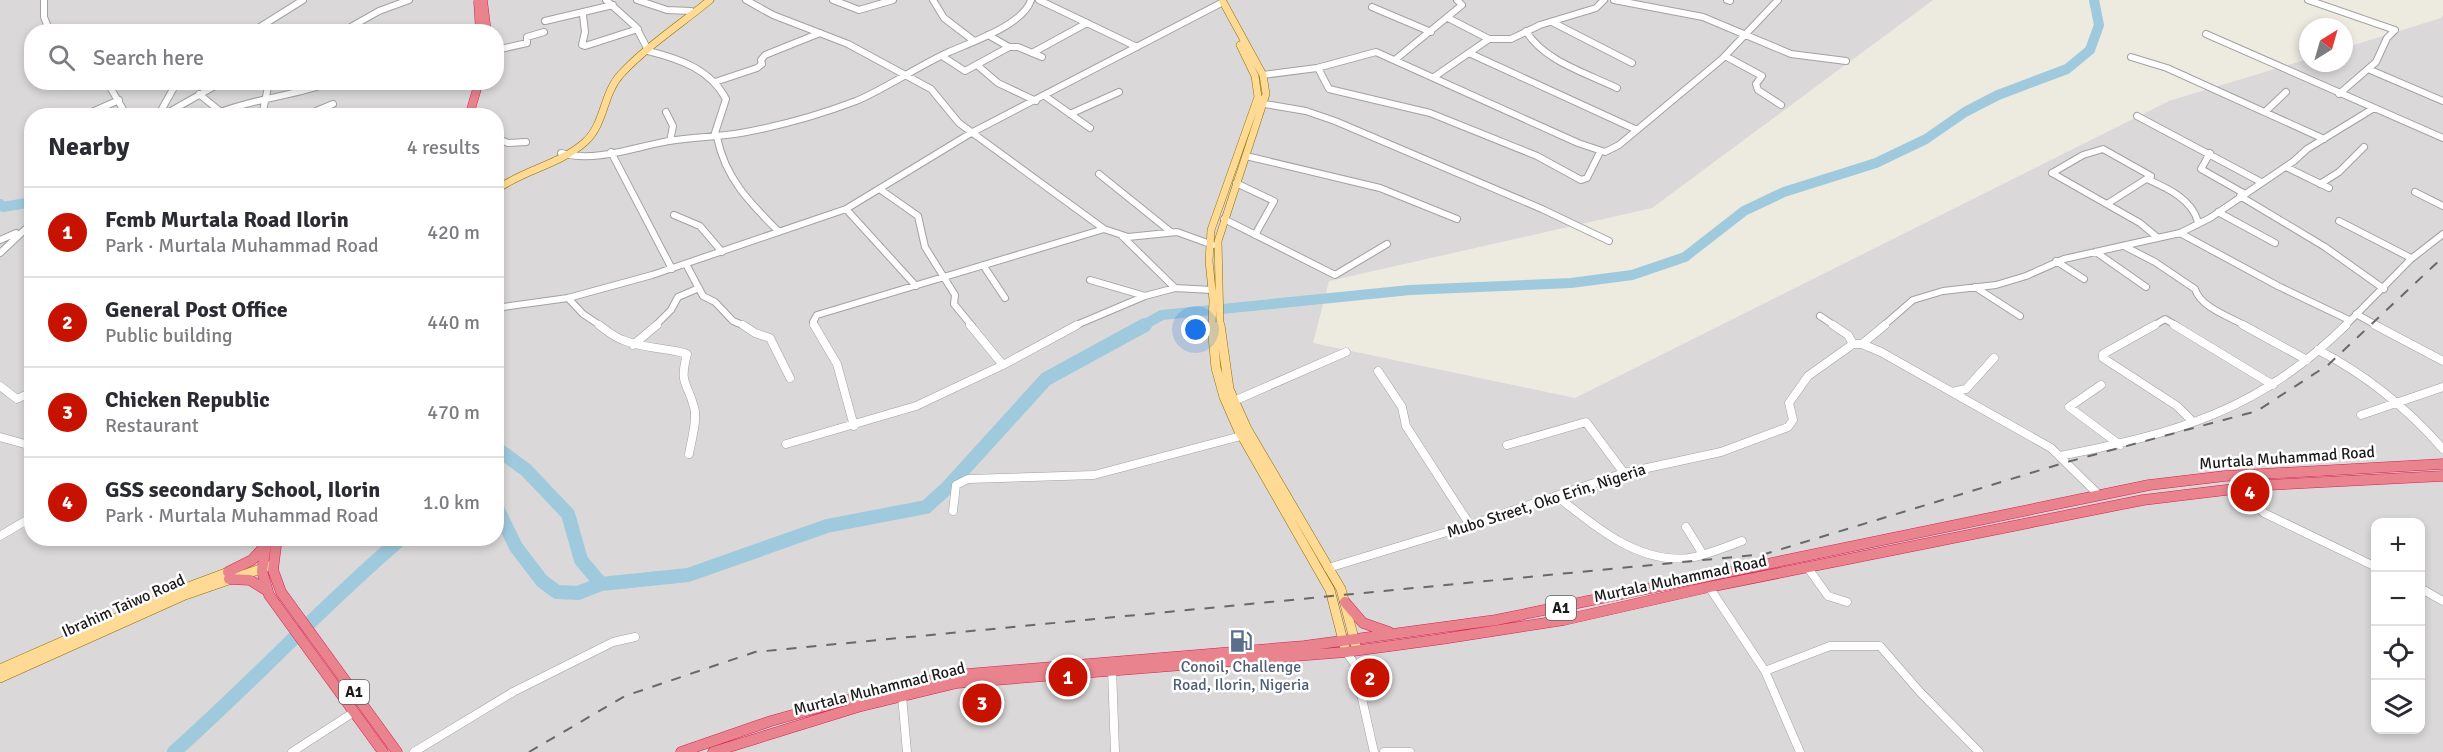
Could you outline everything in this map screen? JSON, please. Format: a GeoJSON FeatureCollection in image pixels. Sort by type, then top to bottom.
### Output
{"type":"FeatureCollection","features":[{"type":"Feature","properties":{"kind":"highway"},"geometry":{"type":"LineString","coordinates":[[477,0],[479,24]]}},
{"type":"Feature","properties":{"kind":"highway"},"geometry":{"type":"LineString","coordinates":[[483,0],[486,24]]}},
{"type":"Feature","properties":{"kind":"highway"},"geometry":{"type":"LineString","coordinates":[[465,108],[471,90]]}},
{"type":"Feature","properties":{"kind":"highway"},"geometry":{"type":"LineString","coordinates":[[471,108],[477,90]]}},
{"type":"Feature","properties":{"kind":"highway","name":"Murtala Muhammad Road"},"geometry":{"type":"LineString","coordinates":[[1356,645],[1409,633],[1554,609],[2099,495],[2225,476],[2443,464]]}},
{"type":"Feature","properties":{"kind":"highway","name":"Murtala Muhammad Road"},"geometry":{"type":"LineString","coordinates":[[711,752],[858,702],[902,696],[957,683],[1344,647],[1564,620],[1709,587],[2101,507],[2238,487],[2443,476]]}},
{"type":"Feature","properties":{"kind":"highway"},"geometry":{"type":"LineString","coordinates":[[229,575],[255,558],[263,546]]}},
{"type":"Feature","properties":{"kind":"highway","name":"A1"},"geometry":{"type":"LineString","coordinates":[[266,546],[267,590],[284,607],[397,752]]}},
{"type":"Feature","properties":{"kind":"highway","name":"A1"},"geometry":{"type":"LineString","coordinates":[[274,546],[267,563],[284,607]]}},
{"type":"Feature","properties":{"kind":"highway"},"geometry":{"type":"LineString","coordinates":[[229,575],[250,580],[267,590]]}},
{"type":"Feature","properties":{"kind":"highway"},"geometry":{"type":"LineString","coordinates":[[1345,602],[1366,626],[1382,631],[1409,633]]}},
{"type":"Feature","properties":{"kind":"highway","name":"A1"},"geometry":{"type":"LineString","coordinates":[[306,635],[354,712],[383,752]]}},
{"type":"Feature","properties":{"kind":"highway","name":"Murtala Muhammad Road"},"geometry":{"type":"LineString","coordinates":[[681,752],[771,721],[980,672],[1344,647]]}},
{"type":"Feature","properties":{"kind":"highway"},"geometry":{"type":"LineString","coordinates":[[698,752],[858,702]]}},
{"type":"Feature","properties":{"kind":"highway","name":"Murtala Muhammad Road"},"geometry":{"type":"LineString","coordinates":[[711,752],[754,735]]}},
{"type":"Feature","properties":{"kind":"main road"},"geometry":{"type":"LineString","coordinates":[[504,184],[522,172],[563,154],[590,138],[610,88],[621,74],[691,11],[708,0]]}},
{"type":"Feature","properties":{"kind":"main road"},"geometry":{"type":"LineString","coordinates":[[647,49],[708,0]]}},
{"type":"Feature","properties":{"kind":"main road"},"geometry":{"type":"LineString","coordinates":[[1219,1],[1263,75],[1266,85],[1265,104],[1224,219],[1218,247],[1215,316],[1219,383],[1241,436],[1330,590],[1344,647]]}},
{"type":"Feature","properties":{"kind":"main road"},"geometry":{"type":"LineString","coordinates":[[1217,300],[1212,290],[1210,243],[1226,184],[1259,93],[1256,76],[1219,1]]}},
{"type":"Feature","properties":{"kind":"main road"},"geometry":{"type":"LineString","coordinates":[[504,179],[517,171],[563,154]]}},
{"type":"Feature","properties":{"kind":"main road"},"geometry":{"type":"LineString","coordinates":[[1215,316],[1224,368],[1234,401],[1247,429],[1328,568],[1345,602],[1356,645]]}},
{"type":"Feature","properties":{"kind":"main road","name":"Ibrahim Taiwo Road"},"geometry":{"type":"LineString","coordinates":[[0,669],[229,575],[267,563]]}},
{"type":"Feature","properties":{"kind":"main road","name":"Ibrahim Taiwo Road"},"geometry":{"type":"LineString","coordinates":[[0,678],[229,575]]}},
{"type":"Feature","properties":{"kind":"street"},"geometry":{"type":"LineString","coordinates":[[44,0],[44,17],[47,24]]}},
{"type":"Feature","properties":{"kind":"street"},"geometry":{"type":"LineString","coordinates":[[270,24],[303,0]]}},
{"type":"Feature","properties":{"kind":"street"},"geometry":{"type":"LineString","coordinates":[[356,24],[379,11],[409,0]]}},
{"type":"Feature","properties":{"kind":"street"},"geometry":{"type":"LineString","coordinates":[[607,0],[638,29],[647,49],[680,61],[715,82],[726,99],[715,137],[729,180],[750,205],[779,232]]}},
{"type":"Feature","properties":{"kind":"street"},"geometry":{"type":"LineString","coordinates":[[637,0],[667,10],[691,11]]}},
{"type":"Feature","properties":{"kind":"street"},"geometry":{"type":"LineString","coordinates":[[746,0],[773,15],[848,44],[934,91],[956,119],[971,133],[1104,229],[1122,236],[1175,288]]}},
{"type":"Feature","properties":{"kind":"street"},"geometry":{"type":"LineString","coordinates":[[833,0],[859,10],[893,0]]}},
{"type":"Feature","properties":{"kind":"street"},"geometry":{"type":"LineString","coordinates":[[933,0],[934,6],[943,16],[974,41]]}},
{"type":"Feature","properties":{"kind":"street"},"geometry":{"type":"LineString","coordinates":[[563,154],[584,156],[670,141],[715,137],[770,128],[827,112],[1004,27],[1028,10],[1031,0]]}},
{"type":"Feature","properties":{"kind":"street"},"geometry":{"type":"LineString","coordinates":[[1039,0],[1137,47]]}},
{"type":"Feature","properties":{"kind":"street"},"geometry":{"type":"LineString","coordinates":[[1047,4],[1056,0]]}},
{"type":"Feature","properties":{"kind":"street"},"geometry":{"type":"LineString","coordinates":[[1396,59],[1448,18],[1462,4],[1457,0]]}},
{"type":"Feature","properties":{"kind":"street"},"geometry":{"type":"LineString","coordinates":[[1448,18],[1489,39],[1508,39],[1596,8],[1604,0]]}},
{"type":"Feature","properties":{"kind":"street"},"geometry":{"type":"LineString","coordinates":[[1614,0],[1703,17],[1791,54],[1846,61]]}},
{"type":"Feature","properties":{"kind":"street"},"geometry":{"type":"LineString","coordinates":[[1263,75],[1318,68],[1370,51],[1396,59],[1600,152],[1611,151],[1725,56],[1778,0]]}},
{"type":"Feature","properties":{"kind":"street"},"geometry":{"type":"LineString","coordinates":[[2308,0],[2395,30],[2387,38],[2387,45],[2379,59],[2339,94]]}},
{"type":"Feature","properties":{"kind":"street"},"geometry":{"type":"LineString","coordinates":[[504,307],[567,298],[672,269],[846,209],[881,190],[971,133],[1036,101],[1219,1]]}},
{"type":"Feature","properties":{"kind":"street"},"geometry":{"type":"LineString","coordinates":[[545,21],[583,15],[613,5]]}},
{"type":"Feature","properties":{"kind":"street"},"geometry":{"type":"LineString","coordinates":[[1372,7],[1431,32]]}},
{"type":"Feature","properties":{"kind":"street"},"geometry":{"type":"LineString","coordinates":[[583,15],[585,32],[582,45],[585,46],[638,29]]}},
{"type":"Feature","properties":{"kind":"street"},"geometry":{"type":"LineString","coordinates":[[1032,53],[1087,22]]}},
{"type":"Feature","properties":{"kind":"street"},"geometry":{"type":"LineString","coordinates":[[1552,22],[1632,63]]}},
{"type":"Feature","properties":{"kind":"street"},"geometry":{"type":"LineString","coordinates":[[1526,31],[1534,44],[1553,57],[1617,88]]}},
{"type":"Feature","properties":{"kind":"street"},"geometry":{"type":"LineString","coordinates":[[504,48],[527,43],[529,42],[527,37],[544,33]]}},
{"type":"Feature","properties":{"kind":"street"},"geometry":{"type":"LineString","coordinates":[[715,82],[757,68],[762,64],[761,60],[765,56],[820,33]]}},
{"type":"Feature","properties":{"kind":"street"},"geometry":{"type":"LineString","coordinates":[[2206,34],[2443,138]]}},
{"type":"Feature","properties":{"kind":"street"},"geometry":{"type":"LineString","coordinates":[[988,35],[1009,47],[1042,57]]}},
{"type":"Feature","properties":{"kind":"street"},"geometry":{"type":"LineString","coordinates":[[1434,77],[1489,39]]}},
{"type":"Feature","properties":{"kind":"street"},"geometry":{"type":"LineString","coordinates":[[942,56],[962,71],[978,65],[1009,47]]}},
{"type":"Feature","properties":{"kind":"street"},"geometry":{"type":"LineString","coordinates":[[1469,53],[1637,130]]}},
{"type":"Feature","properties":{"kind":"street"},"geometry":{"type":"LineString","coordinates":[[1725,56],[1762,76],[1756,84],[1758,90],[1781,105]]}},
{"type":"Feature","properties":{"kind":"street"},"geometry":{"type":"LineString","coordinates":[[2131,57],[2167,68],[2324,139]]}},
{"type":"Feature","properties":{"kind":"street"},"geometry":{"type":"LineString","coordinates":[[978,65],[998,83],[1036,101]]}},
{"type":"Feature","properties":{"kind":"street"},"geometry":{"type":"LineString","coordinates":[[1318,68],[1333,91],[1431,113],[1537,156],[1581,180],[1587,178],[1600,152]]}},
{"type":"Feature","properties":{"kind":"street"},"geometry":{"type":"LineString","coordinates":[[2368,69],[2443,101]]}},
{"type":"Feature","properties":{"kind":"street"},"geometry":{"type":"LineString","coordinates":[[112,90],[123,108]]}},
{"type":"Feature","properties":{"kind":"street"},"geometry":{"type":"LineString","coordinates":[[164,108],[173,90]]}},
{"type":"Feature","properties":{"kind":"street"},"geometry":{"type":"LineString","coordinates":[[174,108],[207,90]]}},
{"type":"Feature","properties":{"kind":"street"},"geometry":{"type":"LineString","coordinates":[[263,108],[267,90]]}},
{"type":"Feature","properties":{"kind":"street"},"geometry":{"type":"LineString","coordinates":[[229,108],[245,102],[263,102],[310,90]]}},
{"type":"Feature","properties":{"kind":"street"},"geometry":{"type":"LineString","coordinates":[[1070,114],[1119,92]]}},
{"type":"Feature","properties":{"kind":"street"},"geometry":{"type":"LineString","coordinates":[[2266,111],[2286,92]]}},
{"type":"Feature","properties":{"kind":"street"},"geometry":{"type":"LineString","coordinates":[[199,94],[215,108]]}},
{"type":"Feature","properties":{"kind":"street"},"geometry":{"type":"LineString","coordinates":[[1045,96],[1090,128]]}},
{"type":"Feature","properties":{"kind":"street"},"geometry":{"type":"LineString","coordinates":[[101,108],[119,100]]}},
{"type":"Feature","properties":{"kind":"street"},"geometry":{"type":"LineString","coordinates":[[323,108],[333,104]]}},
{"type":"Feature","properties":{"kind":"street"},"geometry":{"type":"LineString","coordinates":[[1265,104],[1296,108],[1335,121],[1542,209],[1609,241]]}},
{"type":"Feature","properties":{"kind":"street"},"geometry":{"type":"LineString","coordinates":[[1862,344],[1913,300],[1943,291],[1996,285],[2026,276],[2056,261],[2180,233],[2218,212],[2286,167],[2307,149],[2374,108]]}},
{"type":"Feature","properties":{"kind":"street"},"geometry":{"type":"LineString","coordinates":[[666,112],[673,126],[670,141]]}},
{"type":"Feature","properties":{"kind":"street"},"geometry":{"type":"LineString","coordinates":[[2138,116],[2261,182]]}},
{"type":"Feature","properties":{"kind":"street"},"geometry":{"type":"LineString","coordinates":[[504,141],[526,142]]}},
{"type":"Feature","properties":{"kind":"street"},"geometry":{"type":"LineString","coordinates":[[2320,183],[2339,172],[2364,147]]}},
{"type":"Feature","properties":{"kind":"street"},"geometry":{"type":"LineString","coordinates":[[2107,204],[2151,176],[2103,149],[2084,155],[2052,173],[2140,223],[2158,238]]}},
{"type":"Feature","properties":{"kind":"street"},"geometry":{"type":"LineString","coordinates":[[611,152],[672,269]]}},
{"type":"Feature","properties":{"kind":"street"},"geometry":{"type":"LineString","coordinates":[[2210,153],[2201,169],[2325,247],[2384,288]]}},
{"type":"Feature","properties":{"kind":"street"},"geometry":{"type":"LineString","coordinates":[[1246,156],[1389,189],[1422,200],[1457,219]]}},
{"type":"Feature","properties":{"kind":"street"},"geometry":{"type":"LineString","coordinates":[[2286,167],[2329,188]]}},
{"type":"Feature","properties":{"kind":"street"},"geometry":{"type":"LineString","coordinates":[[1099,174],[1171,232]]}},
{"type":"Feature","properties":{"kind":"street"},"geometry":{"type":"LineString","coordinates":[[2147,178],[2192,207],[2197,214],[2198,222]]}},
{"type":"Feature","properties":{"kind":"street"},"geometry":{"type":"LineString","coordinates":[[1236,183],[1273,199],[1262,227],[1255,235]]}},
{"type":"Feature","properties":{"kind":"street"},"geometry":{"type":"LineString","coordinates":[[881,190],[918,216],[925,247],[955,295],[954,304],[1003,365]]}},
{"type":"Feature","properties":{"kind":"street"},"geometry":{"type":"LineString","coordinates":[[2415,192],[2443,206]]}},
{"type":"Feature","properties":{"kind":"street"},"geometry":{"type":"LineString","coordinates":[[846,209],[916,286]]}},
{"type":"Feature","properties":{"kind":"street"},"geometry":{"type":"LineString","coordinates":[[2218,212],[2274,243]]}},
{"type":"Feature","properties":{"kind":"street"},"geometry":{"type":"LineString","coordinates":[[674,215],[700,226],[722,252]]}},
{"type":"Feature","properties":{"kind":"street"},"geometry":{"type":"LineString","coordinates":[[1224,219],[1335,275],[1387,244]]}},
{"type":"Feature","properties":{"kind":"street"},"geometry":{"type":"LineString","coordinates":[[2339,221],[2412,258]]}},
{"type":"Feature","properties":{"kind":"street"},"geometry":{"type":"LineString","coordinates":[[0,252],[24,229]]}},
{"type":"Feature","properties":{"kind":"street"},"geometry":{"type":"LineString","coordinates":[[855,426],[837,364],[813,322],[814,318],[829,310],[1104,229]]}},
{"type":"Feature","properties":{"kind":"street"},"geometry":{"type":"LineString","coordinates":[[0,240],[21,231]]}},
{"type":"Feature","properties":{"kind":"street"},"geometry":{"type":"LineString","coordinates":[[1122,236],[1186,233],[1218,247]]}},
{"type":"Feature","properties":{"kind":"street"},"geometry":{"type":"LineString","coordinates":[[2180,233],[2278,286],[2349,320]]}},
{"type":"Feature","properties":{"kind":"street"},"geometry":{"type":"LineString","coordinates":[[2060,456],[2160,435],[2207,418],[2273,385],[2319,350],[2412,258],[2443,234]]}},
{"type":"Feature","properties":{"kind":"street"},"geometry":{"type":"LineString","coordinates":[[2124,246],[2155,262],[2195,289],[2197,297],[2206,304],[2307,360]]}},
{"type":"Feature","properties":{"kind":"street"},"geometry":{"type":"LineString","coordinates":[[2096,252],[2146,287]]}},
{"type":"Feature","properties":{"kind":"street"},"geometry":{"type":"LineString","coordinates":[[2056,261],[2084,279]]}},
{"type":"Feature","properties":{"kind":"street"},"geometry":{"type":"LineString","coordinates":[[686,264],[703,296],[715,302],[720,310],[733,321],[738,321],[755,333],[770,338],[790,378]]}},
{"type":"Feature","properties":{"kind":"street"},"geometry":{"type":"LineString","coordinates":[[983,265],[1005,298]]}},
{"type":"Feature","properties":{"kind":"street"},"geometry":{"type":"LineString","coordinates":[[1090,280],[1145,296]]}},
{"type":"Feature","properties":{"kind":"street"},"geometry":{"type":"LineString","coordinates":[[1975,287],[2020,316]]}},
{"type":"Feature","properties":{"kind":"street"},"geometry":{"type":"LineString","coordinates":[[633,345],[662,318],[672,312],[678,297],[699,288]]}},
{"type":"Feature","properties":{"kind":"street"},"geometry":{"type":"LineString","coordinates":[[786,444],[855,426],[916,406],[1003,365],[1074,326],[1145,296],[1175,288],[1212,290]]}},
{"type":"Feature","properties":{"kind":"street"},"geometry":{"type":"LineString","coordinates":[[567,298],[583,314],[633,345],[666,346],[688,356],[682,373],[683,383],[695,409],[690,454]]}},
{"type":"Feature","properties":{"kind":"street"},"geometry":{"type":"LineString","coordinates":[[2356,314],[2443,361]]}},
{"type":"Feature","properties":{"kind":"street"},"geometry":{"type":"LineString","coordinates":[[1820,316],[1848,335],[1852,344],[1862,344],[2006,421],[2060,456],[2099,495]]}},
{"type":"Feature","properties":{"kind":"street"},"geometry":{"type":"LineString","coordinates":[[2192,422],[2177,406],[2103,358],[2103,354],[2165,319],[2273,385]]}},
{"type":"Feature","properties":{"kind":"street","name":"Mubo Street, Oko Erin, Nigeria"},"geometry":{"type":"LineString","coordinates":[[1328,568],[1470,525],[1623,473],[1721,452],[1788,427],[1793,420],[1789,403],[1808,376],[1852,344]]}},
{"type":"Feature","properties":{"kind":"street"},"geometry":{"type":"LineString","coordinates":[[2319,350],[2352,366],[2443,449]]}},
{"type":"Feature","properties":{"kind":"street"},"geometry":{"type":"LineString","coordinates":[[1234,401],[1346,352]]}},
{"type":"Feature","properties":{"kind":"street"},"geometry":{"type":"LineString","coordinates":[[1952,392],[1966,389],[1994,357]]}},
{"type":"Feature","properties":{"kind":"street"},"geometry":{"type":"LineString","coordinates":[[1378,371],[1402,407],[1406,426],[1470,525]]}},
{"type":"Feature","properties":{"kind":"street"},"geometry":{"type":"LineString","coordinates":[[2101,385],[2069,407],[2120,445]]}},
{"type":"Feature","properties":{"kind":"street"},"geometry":{"type":"LineString","coordinates":[[0,386],[17,399],[24,396]]}},
{"type":"Feature","properties":{"kind":"street"},"geometry":{"type":"LineString","coordinates":[[2361,415],[2443,387]]}},
{"type":"Feature","properties":{"kind":"street"},"geometry":{"type":"LineString","coordinates":[[1507,445],[1586,422],[1623,473]]}},
{"type":"Feature","properties":{"kind":"street"},"geometry":{"type":"LineString","coordinates":[[953,511],[956,485],[968,479],[1094,475],[1241,436]]}},
{"type":"Feature","properties":{"kind":"street"},"geometry":{"type":"LineString","coordinates":[[0,437],[24,444]]}},
{"type":"Feature","properties":{"kind":"street"},"geometry":{"type":"LineString","coordinates":[[2238,487],[2264,513],[2371,565]]}},
{"type":"Feature","properties":{"kind":"street"},"geometry":{"type":"LineString","coordinates":[[1557,496],[1620,543],[1635,549],[1672,558],[1686,558],[1742,541]]}},
{"type":"Feature","properties":{"kind":"street"},"geometry":{"type":"LineString","coordinates":[[0,536],[24,522]]}},
{"type":"Feature","properties":{"kind":"street"},"geometry":{"type":"LineString","coordinates":[[1686,527],[1702,554]]}},
{"type":"Feature","properties":{"kind":"street"},"geometry":{"type":"LineString","coordinates":[[1808,568],[1824,593],[1839,602],[1847,602]]}},
{"type":"Feature","properties":{"kind":"street"},"geometry":{"type":"LineString","coordinates":[[1709,587],[1765,670],[1800,752]]}},
{"type":"Feature","properties":{"kind":"street"},"geometry":{"type":"LineString","coordinates":[[2425,590],[2443,601]]}},
{"type":"Feature","properties":{"kind":"street"},"geometry":{"type":"LineString","coordinates":[[414,752],[513,692],[613,642],[635,637]]}},
{"type":"Feature","properties":{"kind":"street"},"geometry":{"type":"LineString","coordinates":[[1356,645],[1354,663],[1374,752]]}},
{"type":"Feature","properties":{"kind":"street"},"geometry":{"type":"LineString","coordinates":[[1765,670],[1830,646],[1880,646],[1920,692],[1979,752]]}},
{"type":"Feature","properties":{"kind":"street"},"geometry":{"type":"LineString","coordinates":[[1344,647],[1354,663]]}},
{"type":"Feature","properties":{"kind":"street"},"geometry":{"type":"LineString","coordinates":[[1112,669],[1114,752]]}},
{"type":"Feature","properties":{"kind":"street"},"geometry":{"type":"LineString","coordinates":[[902,696],[907,752]]}},
{"type":"Feature","properties":{"kind":"street"},"geometry":{"type":"LineString","coordinates":[[292,752],[354,712]]}},
{"type":"Feature","properties":{"kind":"street"},"geometry":{"type":"LineString","coordinates":[[1384,752],[1410,752]]}},
{"type":"Feature","properties":{"kind":"shaded area"},"geometry":{"type":"Polygon","coordinates":[[[0,0],[1933,0],[1652,208],[1329,281],[1313,343],[1575,398],[2169,101],[2299,62],[2299,72],[2353,72],[2353,45],[2441,18],[2443,15],[2443,752],[0,752],[0,0]]]}},
{"type":"Feature","properties":{"kind":"waterway"},"geometry":{"type":"LineString","coordinates":[[1142,326],[1162,315],[1410,290],[1571,283],[1632,275],[1685,257],[1744,211],[1784,192],[1876,163],[1926,139],[1965,112],[1998,95],[2067,69],[2090,50],[2099,25],[2094,0]]}},
{"type":"Feature","properties":{"kind":"waterway"},"geometry":{"type":"LineString","coordinates":[[0,204],[3,207],[24,203]]}},
{"type":"Feature","properties":{"kind":"waterway"},"geometry":{"type":"LineString","coordinates":[[601,584],[688,575],[827,526],[926,507],[947,488],[1046,379],[1145,325]]}},
{"type":"Feature","properties":{"kind":"waterway"},"geometry":{"type":"LineString","coordinates":[[504,454],[526,470],[568,514],[581,560],[601,584]]}},
{"type":"Feature","properties":{"kind":"waterway"},"geometry":{"type":"LineString","coordinates":[[504,522],[516,547],[542,581],[557,592],[578,593],[601,584]]}},
{"type":"Feature","properties":{"kind":"waterway"},"geometry":{"type":"LineString","coordinates":[[174,752],[393,546]]}},
{"type":"Feature","properties":{"kind":"railway"},"geometry":{"type":"LineString","coordinates":[[529,752],[625,696],[755,652],[1765,554],[2067,462],[2257,411],[2328,365],[2443,257]]}},
{"type":"Feature","properties":{"kind":"place","name":"GSS secondary School, Ilorin"},"geometry":{"type":"Point","coordinates":[2250,492]}},
{"type":"Feature","properties":{"kind":"place","name":"Conoil, Challenge Road, Ilorin, Nigeria"},"geometry":{"type":"Point","coordinates":[1241,641]}},
{"type":"Feature","properties":{"kind":"place","name":"Fcmb Murtala Road Ilorin"},"geometry":{"type":"Point","coordinates":[1068,677]}},
{"type":"Feature","properties":{"kind":"place","name":"General Post Office"},"geometry":{"type":"Point","coordinates":[1370,678]}},
{"type":"Feature","properties":{"kind":"place","name":"Chicken Republic"},"geometry":{"type":"Point","coordinates":[982,703]}}]}
